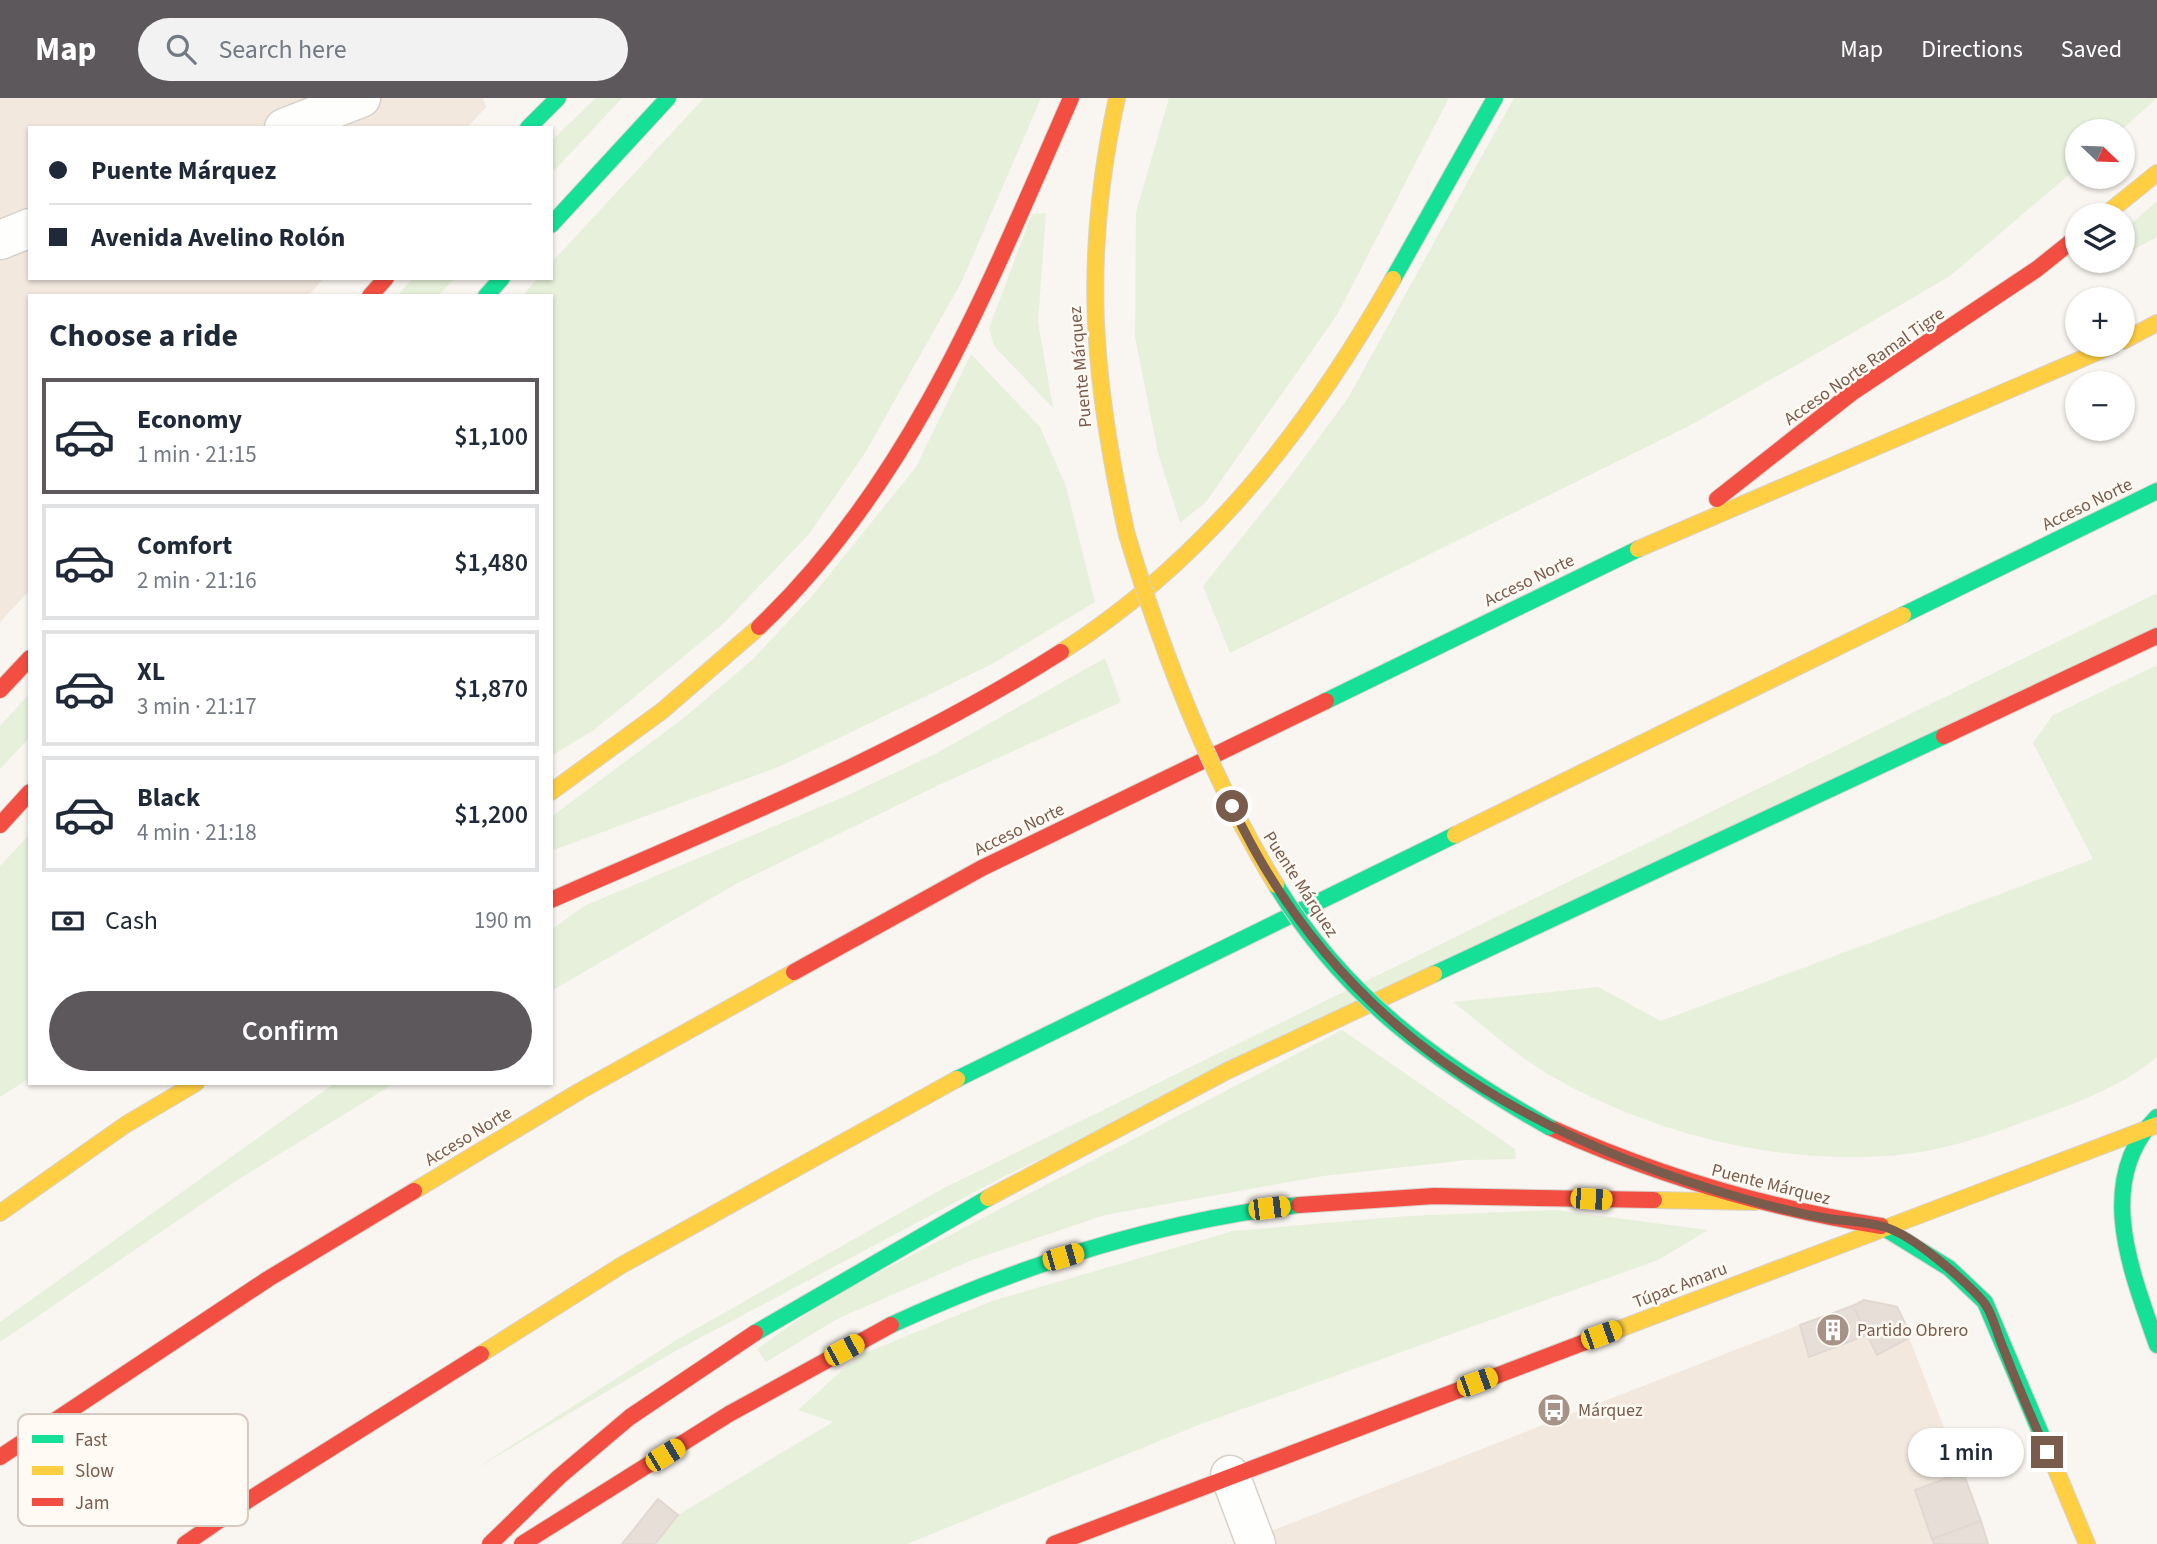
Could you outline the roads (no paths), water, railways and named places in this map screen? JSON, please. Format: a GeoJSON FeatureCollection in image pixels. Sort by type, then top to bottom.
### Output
{"type":"FeatureCollection","features":[{"type":"Feature","properties":{"kind":"main road"},"geometry":{"type":"LineString","coordinates":[[530,126],[558,98]]}},
{"type":"Feature","properties":{"kind":"main road"},"geometry":{"type":"LineString","coordinates":[[553,223],[668,98]]}},
{"type":"Feature","properties":{"kind":"main road"},"geometry":{"type":"LineString","coordinates":[[553,791],[666,706],[738,646],[800,584],[849,525],[916,425],[962,339],[1071,98]]}},
{"type":"Feature","properties":{"kind":"main road","name":"Puente Márquez"},"geometry":{"type":"LineString","coordinates":[[1117,98],[1097,195],[1092,277],[1093,333],[1105,433],[1127,535],[1165,650],[1243,830],[1301,924],[1332,964],[1398,1028],[1469,1080],[1549,1127],[1653,1170],[1755,1202],[1810,1215],[1886,1227]]}},
{"type":"Feature","properties":{"kind":"main road"},"geometry":{"type":"LineString","coordinates":[[553,899],[855,765],[943,721],[1065,650],[1151,587],[1225,516],[1301,424],[1373,316],[1495,98]]}},
{"type":"Feature","properties":{"kind":"main road"},"geometry":{"type":"LineString","coordinates":[[2120,203],[2157,173]]}},
{"type":"Feature","properties":{"kind":"main road","name":"Acceso Norte Ramal Tigre"},"geometry":{"type":"LineString","coordinates":[[1676,530],[1853,392],[2037,269],[2065,247]]}},
{"type":"Feature","properties":{"kind":"main road"},"geometry":{"type":"LineString","coordinates":[[372,294],[384,280]]}},
{"type":"Feature","properties":{"kind":"main road"},"geometry":{"type":"LineString","coordinates":[[488,294],[500,280]]}},
{"type":"Feature","properties":{"kind":"main road"},"geometry":{"type":"LineString","coordinates":[[2135,335],[2157,323]]}},
{"type":"Feature","properties":{"kind":"main road","name":"Acceso Norte"},"geometry":{"type":"LineString","coordinates":[[65,1414],[268,1279],[580,1091],[982,868],[1676,530],[2086,357]]}},
{"type":"Feature","properties":{"kind":"main road","name":"Acceso Norte"},"geometry":{"type":"LineString","coordinates":[[248,1500],[622,1265],[966,1074],[2157,491]]}},
{"type":"Feature","properties":{"kind":"main road"},"geometry":{"type":"LineString","coordinates":[[490,1544],[559,1477],[630,1417],[782,1315],[945,1221],[1227,1071],[2157,636]]}},
{"type":"Feature","properties":{"kind":"main road"},"geometry":{"type":"LineString","coordinates":[[1,688],[28,660]]}},
{"type":"Feature","properties":{"kind":"main road"},"geometry":{"type":"LineString","coordinates":[[0,825],[28,794]]}},
{"type":"Feature","properties":{"kind":"main road"},"geometry":{"type":"LineString","coordinates":[[125,1125],[171,1085]]}},
{"type":"Feature","properties":{"kind":"main road"},"geometry":{"type":"LineString","coordinates":[[0,1213],[125,1125],[193,1085]]}},
{"type":"Feature","properties":{"kind":"main road"},"geometry":{"type":"LineString","coordinates":[[2157,1117],[2120,1192],[2119,1222],[2125,1251],[2157,1345]]}},
{"type":"Feature","properties":{"kind":"main road","name":"Túpac Amaru"},"geometry":{"type":"LineString","coordinates":[[1054,1544],[2150,1127]]}},
{"type":"Feature","properties":{"kind":"main road"},"geometry":{"type":"LineString","coordinates":[[522,1544],[746,1405],[865,1339],[992,1281],[1090,1249],[1211,1219],[1328,1201],[1472,1193],[1641,1201],[1755,1202]]}},
{"type":"Feature","properties":{"kind":"main road"},"geometry":{"type":"LineString","coordinates":[[1886,1227],[1949,1268],[1984,1303],[2087,1544]]}},
{"type":"Feature","properties":{"kind":"main road","name":"Acceso Norte"},"geometry":{"type":"LineString","coordinates":[[0,1457],[18,1445]]}},
{"type":"Feature","properties":{"kind":"main road","name":"Acceso Norte"},"geometry":{"type":"LineString","coordinates":[[186,1544],[212,1526]]}},
{"type":"Feature","properties":{"kind":"street"},"geometry":{"type":"LineString","coordinates":[[289,126],[361,98]]}},
{"type":"Feature","properties":{"kind":"street"},"geometry":{"type":"LineString","coordinates":[[0,240],[28,229]]}},
{"type":"Feature","properties":{"kind":"street"},"geometry":{"type":"LineString","coordinates":[[1230,1475],[1256,1544]]}},
{"type":"Feature","properties":{"kind":"place","name":"Partido Obrero"},"geometry":{"type":"Point","coordinates":[1833,1330]}},
{"type":"Feature","properties":{"kind":"place","name":"Márquez"},"geometry":{"type":"Point","coordinates":[1554,1410]}}]}
